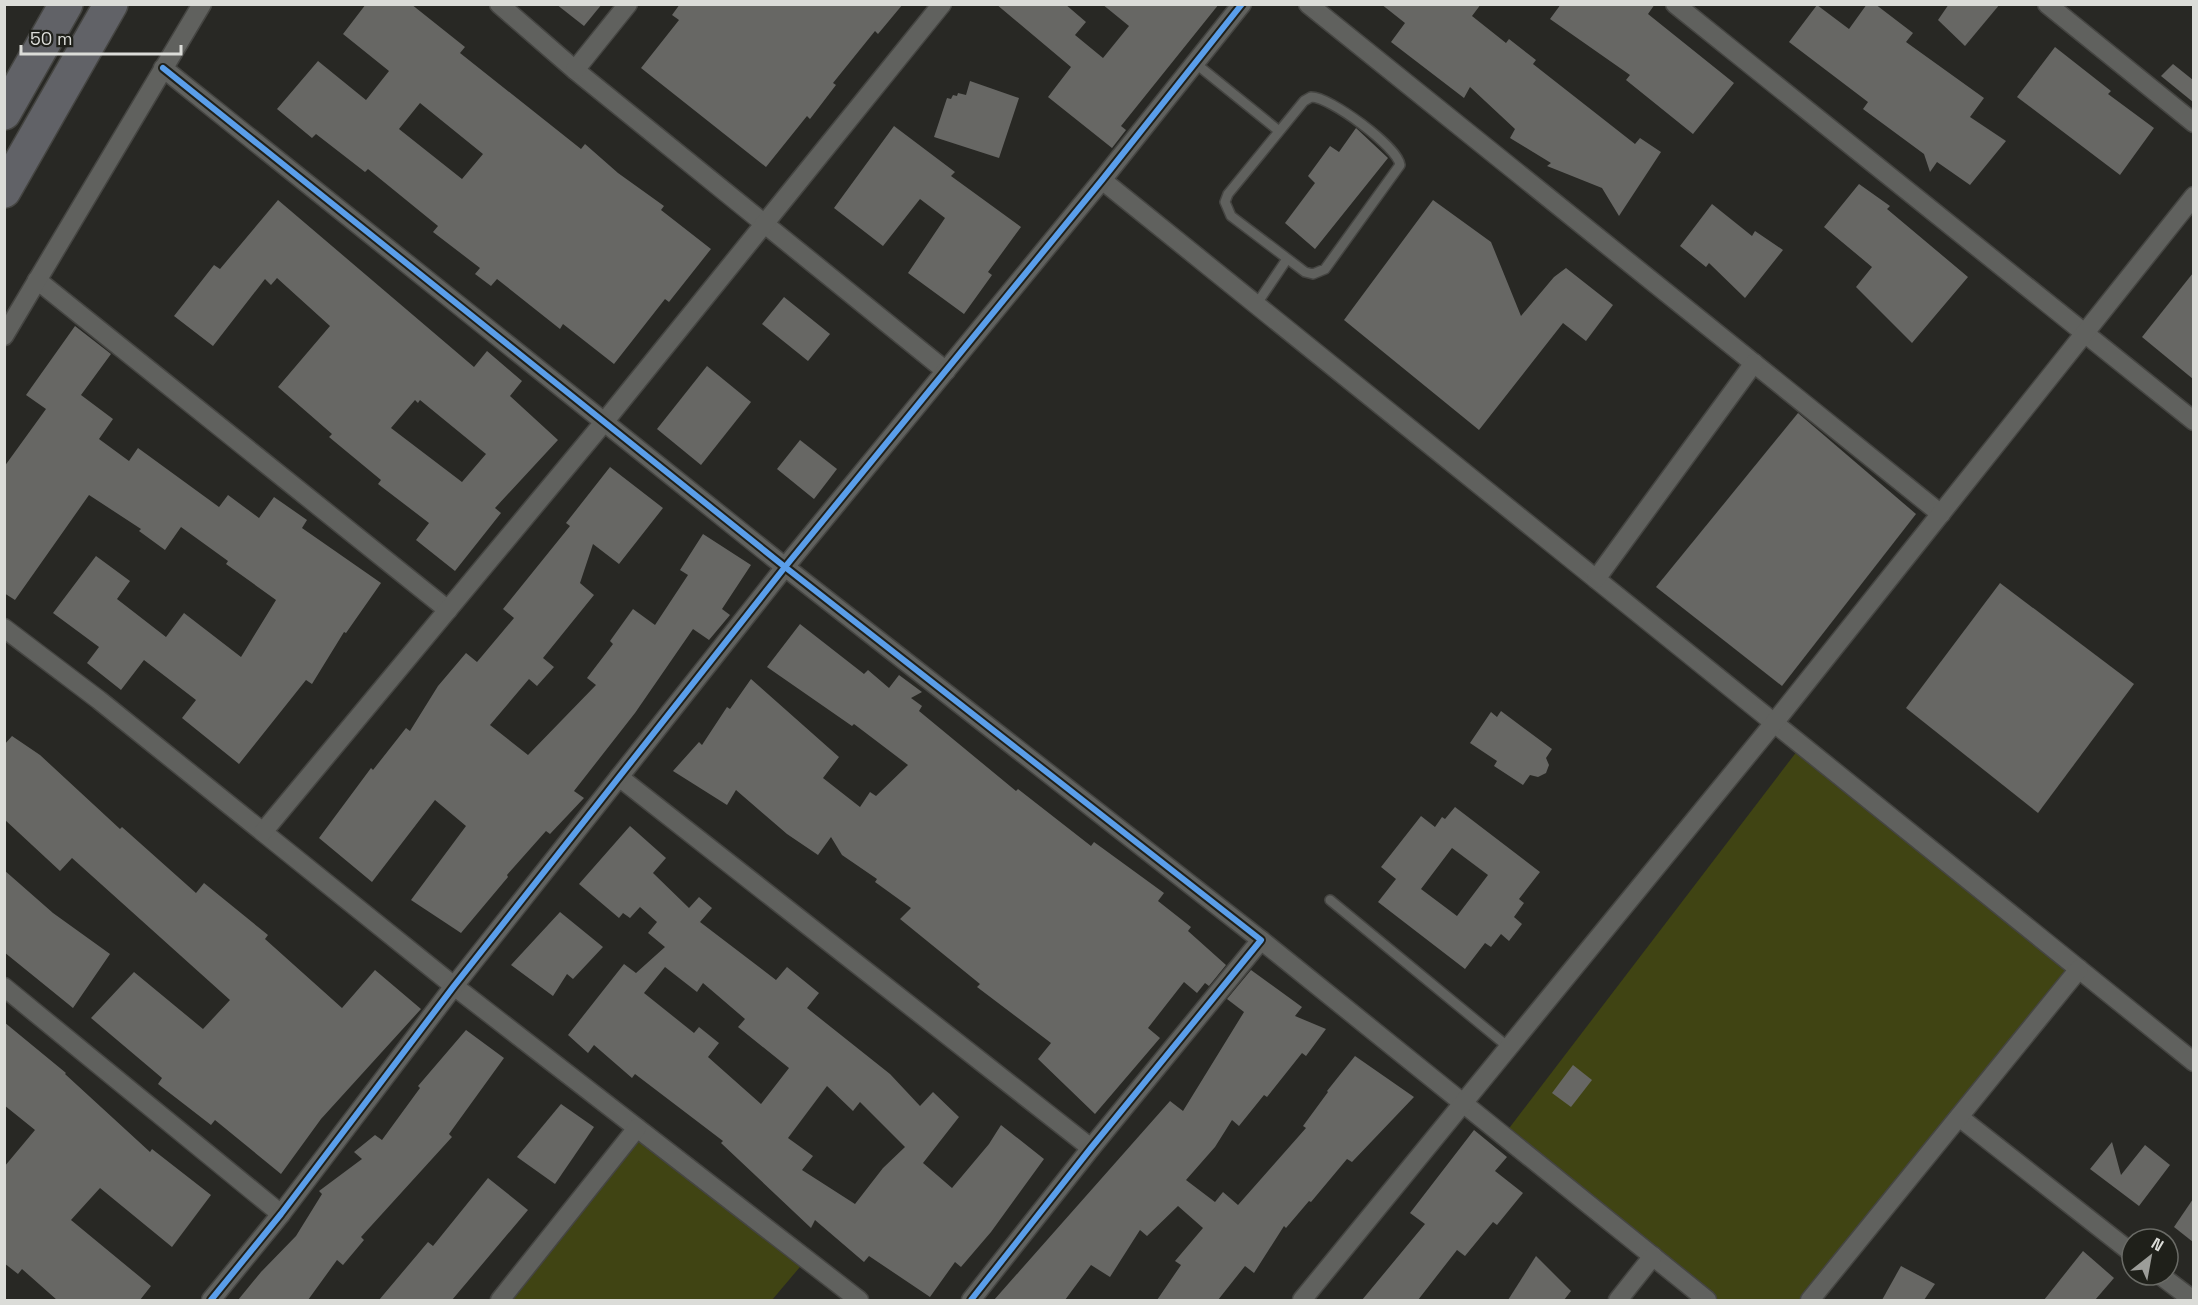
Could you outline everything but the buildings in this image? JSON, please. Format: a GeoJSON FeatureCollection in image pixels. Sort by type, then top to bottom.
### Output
{"type":"FeatureCollection","features":[{"type":"Feature","properties":{"kind":"highway"},"geometry":{"type":"LineString","coordinates":[[4,113],[66,4]]}},
{"type":"Feature","properties":{"kind":"highway"},"geometry":{"type":"LineString","coordinates":[[4,191],[111,4]]}},
{"type":"Feature","properties":{"kind":"street"},"geometry":{"type":"LineString","coordinates":[[4,336],[202,4]]}},
{"type":"Feature","properties":{"kind":"street"},"geometry":{"type":"LineString","coordinates":[[499,4],[575,70],[946,371]]}},
{"type":"Feature","properties":{"kind":"street"},"geometry":{"type":"LineString","coordinates":[[575,70],[628,4]]}},
{"type":"Feature","properties":{"kind":"street"},"geometry":{"type":"LineString","coordinates":[[263,832],[766,225],[942,4]]}},
{"type":"Feature","properties":{"kind":"street"},"geometry":{"type":"LineString","coordinates":[[211,1300],[281,1214],[454,986],[785,567],[1102,180],[1242,4]]}},
{"type":"Feature","properties":{"kind":"street"},"geometry":{"type":"LineString","coordinates":[[1308,4],[1941,514]]}},
{"type":"Feature","properties":{"kind":"street"},"geometry":{"type":"LineString","coordinates":[[1675,4],[2193,421]]}},
{"type":"Feature","properties":{"kind":"street"},"geometry":{"type":"LineString","coordinates":[[2047,4],[2193,123]]}},
{"type":"Feature","properties":{"kind":"street"},"geometry":{"type":"LineString","coordinates":[[163,68],[785,567],[1463,1101],[1707,1300]]}},
{"type":"Feature","properties":{"kind":"street"},"geometry":{"type":"LineString","coordinates":[[1102,180],[2193,1062]]}},
{"type":"Feature","properties":{"kind":"street"},"geometry":{"type":"LineString","coordinates":[[1302,1300],[1774,723],[2193,196]]}},
{"type":"Feature","properties":{"kind":"street"},"geometry":{"type":"LineString","coordinates":[[37,280],[448,610]]}},
{"type":"Feature","properties":{"kind":"street"},"geometry":{"type":"LineString","coordinates":[[1596,579],[1754,363]]}},
{"type":"Feature","properties":{"kind":"street"},"geometry":{"type":"LineString","coordinates":[[4,628],[99,700],[454,986],[859,1300]]}},
{"type":"Feature","properties":{"kind":"street"},"geometry":{"type":"LineString","coordinates":[[619,777],[1091,1148]]}},
{"type":"Feature","properties":{"kind":"street"},"geometry":{"type":"LineString","coordinates":[[971,1300],[1091,1148],[1261,940]]}},
{"type":"Feature","properties":{"kind":"street"},"geometry":{"type":"LineString","coordinates":[[1810,1300],[2079,969]]}},
{"type":"Feature","properties":{"kind":"street"},"geometry":{"type":"LineString","coordinates":[[4,987],[281,1214]]}},
{"type":"Feature","properties":{"kind":"street"},"geometry":{"type":"LineString","coordinates":[[1959,1117],[2120,1244]]}},
{"type":"Feature","properties":{"kind":"street"},"geometry":{"type":"LineString","coordinates":[[500,1300],[637,1128]]}},
{"type":"Feature","properties":{"kind":"street"},"geometry":{"type":"LineString","coordinates":[[1618,1300],[1653,1256]]}},
{"type":"Feature","properties":{"kind":"street"},"geometry":{"type":"LineString","coordinates":[[2176,1287],[2193,1300]]}},
{"type":"Feature","properties":{"kind":"lane"},"geometry":{"type":"LineString","coordinates":[[1195,63],[1279,132]]}},
{"type":"Feature","properties":{"kind":"lane"},"geometry":{"type":"LineString","coordinates":[[1320,97],[1328,100],[1394,151],[1400,165],[1325,269],[1313,274],[1305,272],[1287,259],[1231,216],[1225,202],[1228,194],[1304,101],[1320,97]]}},
{"type":"Feature","properties":{"kind":"lane"},"geometry":{"type":"LineString","coordinates":[[1256,305],[1287,259]]}},
{"type":"Feature","properties":{"kind":"lane"},"geometry":{"type":"LineString","coordinates":[[1330,900],[1508,1046]]}},
{"type":"Feature","properties":{"kind":"green space"},"geometry":{"type":"Polygon","coordinates":[[[1804,742],[2076,957],[1806,1300],[1713,1300],[1507,1131],[1804,742]]]}},
{"type":"Feature","properties":{"kind":"green space"},"geometry":{"type":"Polygon","coordinates":[[[637,1129],[805,1261],[772,1300],[501,1300],[637,1129]]]}},
{"type":"Feature","properties":{"kind":"cycle path"},"geometry":{"type":"LineString","coordinates":[[211,1300],[281,1214],[454,986],[785,567],[1102,180],[1242,4]]}},
{"type":"Feature","properties":{"kind":"cycle path"},"geometry":{"type":"LineString","coordinates":[[163,68],[785,567],[1261,940],[1091,1148],[971,1300]]}}]}
